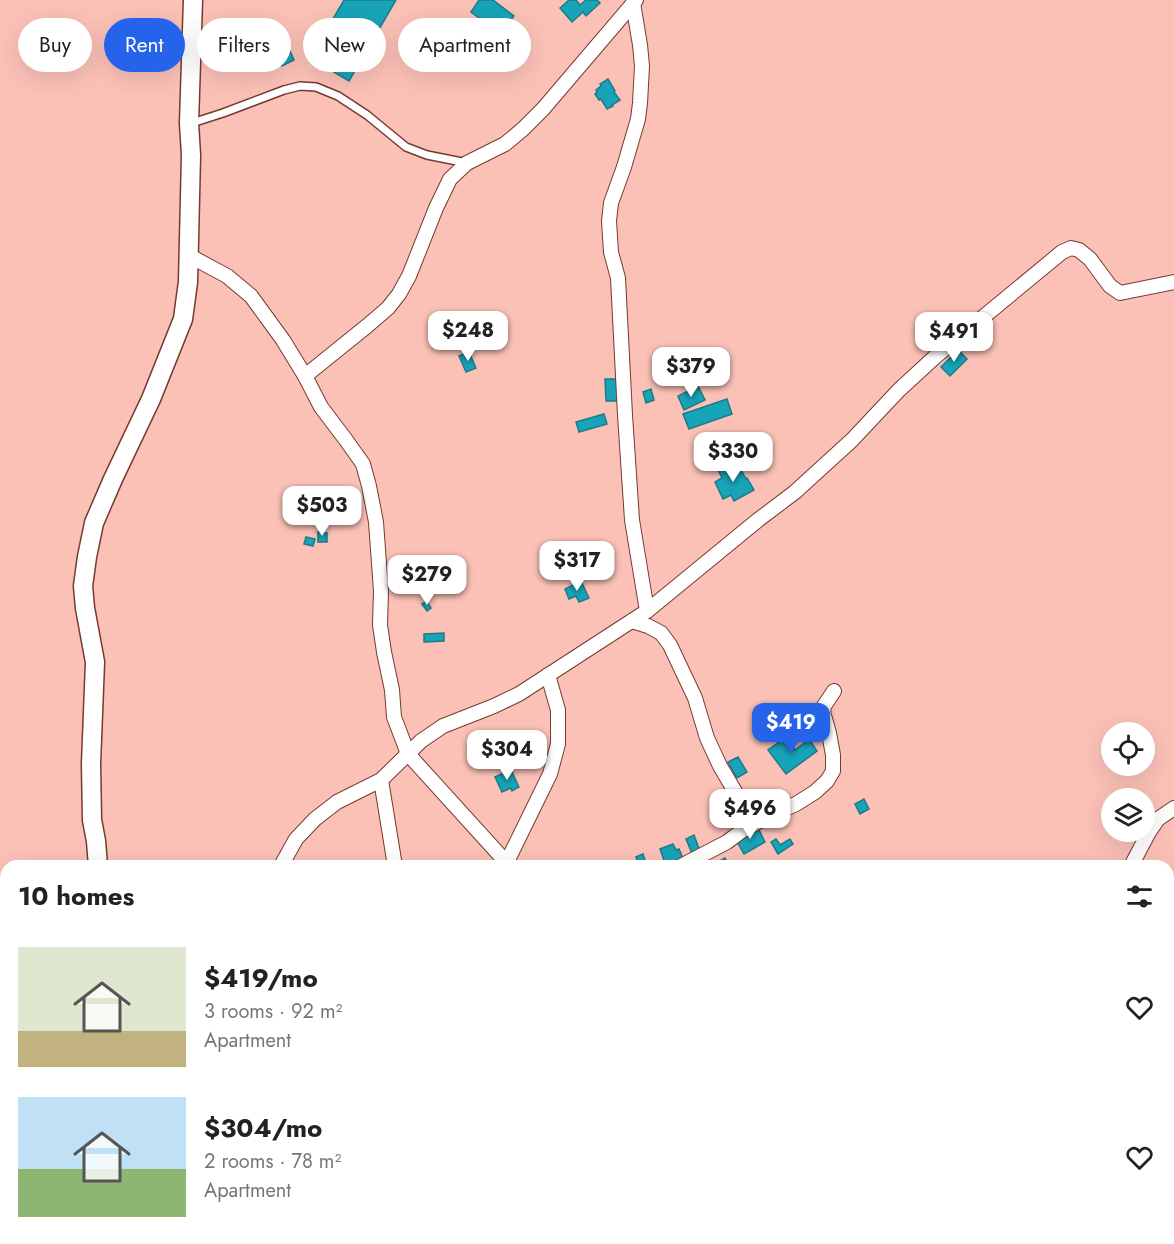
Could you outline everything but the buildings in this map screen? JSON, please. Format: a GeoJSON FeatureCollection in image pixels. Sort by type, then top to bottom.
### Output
{"type":"FeatureCollection","features":[{"type":"Feature","properties":{"kind":"street"},"geometry":{"type":"LineString","coordinates":[[98,860],[91,787],[95,662],[83,586],[94,523],[112,479],[151,399],[183,319],[188,282],[189,123],[193,0]]}},
{"type":"Feature","properties":{"kind":"street"},"geometry":{"type":"LineString","coordinates":[[305,376],[374,320],[399,294],[409,276],[450,178],[467,163],[505,144],[524,129],[634,2]]}},
{"type":"Feature","properties":{"kind":"street"},"geometry":{"type":"LineString","coordinates":[[634,2],[642,76],[640,103],[638,119],[611,203],[609,221],[612,252],[618,278],[632,520],[647,611]]}},
{"type":"Feature","properties":{"kind":"street"},"geometry":{"type":"LineString","coordinates":[[284,860],[296,839],[315,819],[338,802],[381,780],[421,741],[443,726],[519,694],[647,611],[795,492],[852,440],[936,356],[1062,252],[1071,248],[1079,250],[1090,259],[1110,286],[1120,293],[1174,282]]}},
{"type":"Feature","properties":{"kind":"street"},"geometry":{"type":"LineString","coordinates":[[188,255],[227,276],[251,296],[283,340],[321,407],[363,464],[376,522],[381,591],[380,625],[392,690],[394,717],[408,754],[502,860]]}},
{"type":"Feature","properties":{"kind":"street"},"geometry":{"type":"LineString","coordinates":[[632,621],[661,633],[670,645],[695,698],[707,738],[720,766],[754,824]]}},
{"type":"Feature","properties":{"kind":"street"},"geometry":{"type":"LineString","coordinates":[[508,860],[550,774],[558,744],[558,710],[548,675]]}},
{"type":"Feature","properties":{"kind":"street"},"geometry":{"type":"LineString","coordinates":[[692,860],[727,842],[754,824],[796,804],[827,781],[833,771],[833,755],[823,712],[824,706],[834,692]]}},
{"type":"Feature","properties":{"kind":"street"},"geometry":{"type":"LineString","coordinates":[[381,780],[394,860]]}},
{"type":"Feature","properties":{"kind":"street"},"geometry":{"type":"LineString","coordinates":[[1134,860],[1158,819],[1174,808]]}},
{"type":"Feature","properties":{"kind":"lane"},"geometry":{"type":"LineString","coordinates":[[189,123],[284,90],[300,86],[315,87],[338,96],[367,115],[406,147],[427,155],[467,163]]}}]}
